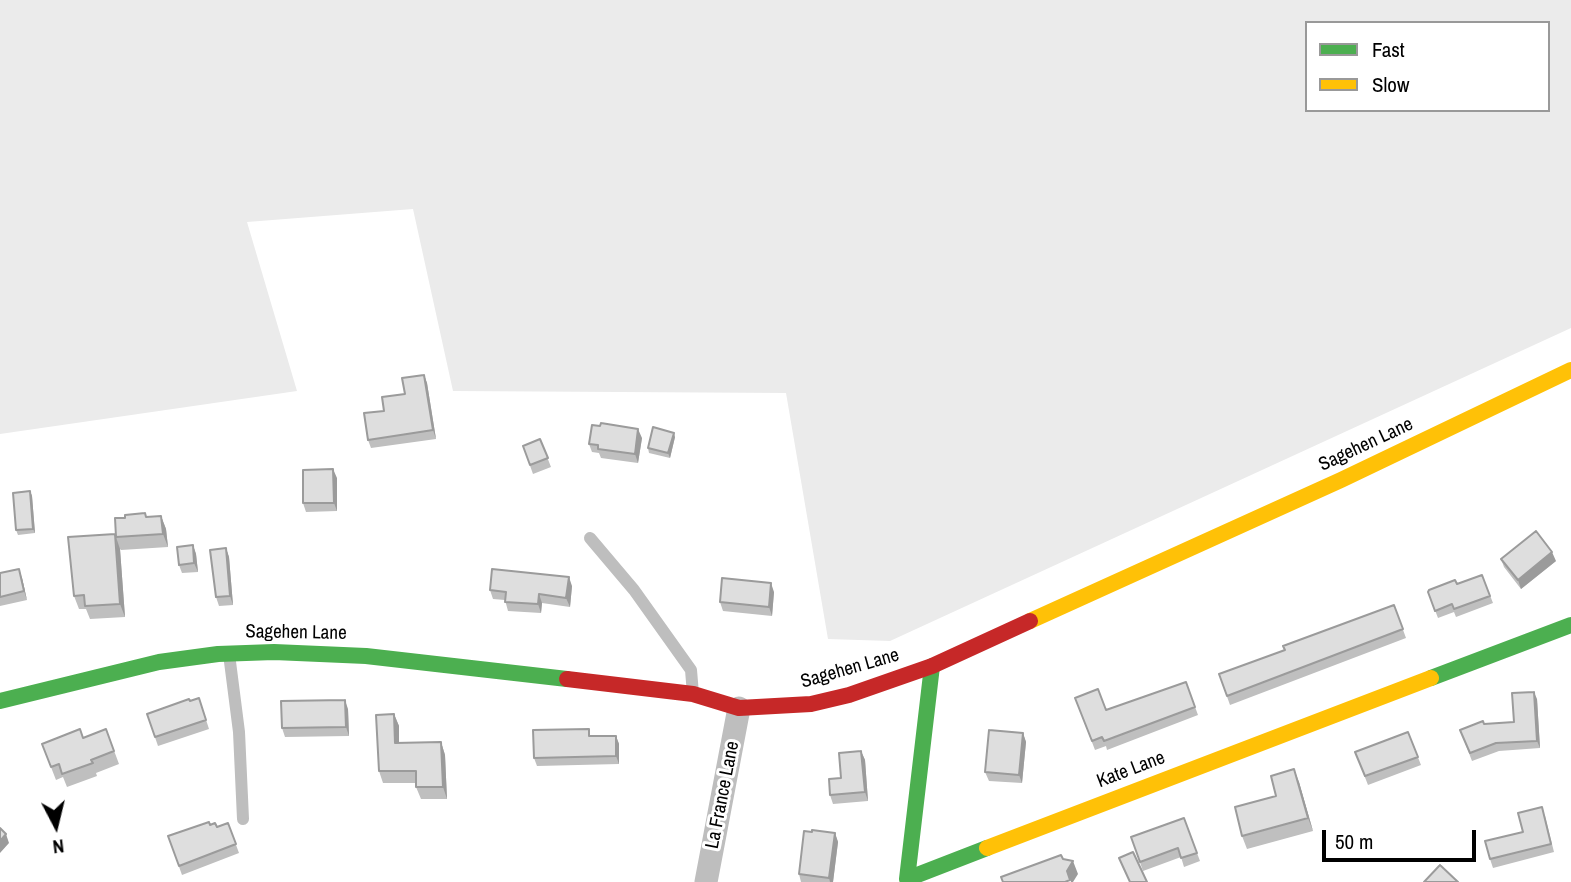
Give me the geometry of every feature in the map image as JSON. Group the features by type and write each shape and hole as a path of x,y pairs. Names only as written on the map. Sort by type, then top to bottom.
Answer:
{"street":[{"name":"Sagehen Lane","path":"0,701 101,674 159,662 229,653 274,652 366,656 694,694 739,708 811,704 849,695 932,666 1341,480 1571,370"},
{"name":"Kate Lane","path":"932,666 907,878 1571,625"},
{"name":"La France Lane","path":"706,882 739,708"}],"lane":[{"path":"590,538 634,590 691,670 694,694"},
{"path":"229,653 239,732 243,819"}],"shaded area":[{"path":"0,0 1571,0 1571,328 890,641 828,639 786,393 453,391 413,209 247,222 297,391 0,434"}],"building":[{"path":"424,375 433,430 368,440 364,413 384,411 382,397 405,394 402,378"},
{"path":"601,423 638,429 635,454 598,449 598,445 589,444 592,425 600,426"},
{"path":"653,427 674,433 668,453 648,448"},
{"path":"540,439 548,458 530,465 523,446"},
{"path":"333,469 334,503 303,503 303,470"},
{"path":"30,491 33,529 16,530 13,493"},
{"path":"145,513 146,517 161,516 163,534 116,537 115,518"},
{"path":"1536,531 1552,552 1518,580 1501,559"},
{"path":"115,534 120,604 85,606 84,595 74,596 68,537"},
{"path":"193,545 194,563 179,565 177,547"},
{"path":"226,548 230,596 216,597 210,550"},
{"path":"19,569 24,591 0,597 0,573"},
{"path":"492,569 569,577 566,598 539,594 538,604 505,602 506,592 490,590"},
{"path":"1482,575 1490,596 1454,609 1452,604 1435,611 1429,590 1455,580 1457,584"},
{"path":"722,578 771,583 769,607 720,602"},
{"path":"1394,605 1403,629 1227,696 1219,674 1285,650 1283,646"},
{"path":"1186,682 1195,707 1104,741 1102,737 1092,741 1075,698 1098,689 1106,710"},
{"path":"1534,692 1537,741 1496,743 1470,753 1460,730 1483,721 1484,724 1514,722 1512,693"},
{"path":"199,698 206,720 155,737 147,714"},
{"path":"345,700 346,727 282,728 281,701"},
{"path":"394,714 395,743 441,742 443,787 416,787 416,771 379,771 376,715"},
{"path":"80,729 83,738 106,729 114,751 91,760 93,763 62,774 59,764 51,767 42,744"},
{"path":"589,729 589,736 616,736 616,756 534,758 533,730"},
{"path":"989,730 1023,733 1019,775 985,772"},
{"path":"1408,732 1418,757 1365,776 1355,752"},
{"path":"861,751 865,792 830,795 829,779 841,778 839,753"},
{"path":"1294,769 1308,818 1242,836 1235,807 1276,796 1271,776"},
{"path":"1542,807 1551,844 1490,859 1485,841 1523,832 1518,813"},
{"path":"1184,818 1197,853 1181,858 1178,848 1140,862 1131,837"},
{"path":"209,822 210,825 215,823 217,827 228,823 236,844 179,866 168,836"},
{"path":"0,828 6,834 0,841"},
{"path":"804,831 835,833 829,878 799,874"},
{"path":"1133,852 1147,882 1130,882 1119,858"},
{"path":"1061,855 1063,859 1073,861 1067,871 1070,880 1003,882 1001,877"},
{"path":"1440,865 1458,882 1424,882"}],"traffic: fast":[{"path":"1431,678 1571,625"},
{"path":"0,701 159,662 218,654 274,652 366,656 567,679"},
{"path":"932,666 907,879 987,848"}],"traffic: slow":[{"path":"1030,621 1341,480 1571,370"},
{"path":"987,848 1431,678"}],"traffic: jam":[{"path":"567,679 693,694 739,708 811,704 849,695 932,666 1030,621"}]}
